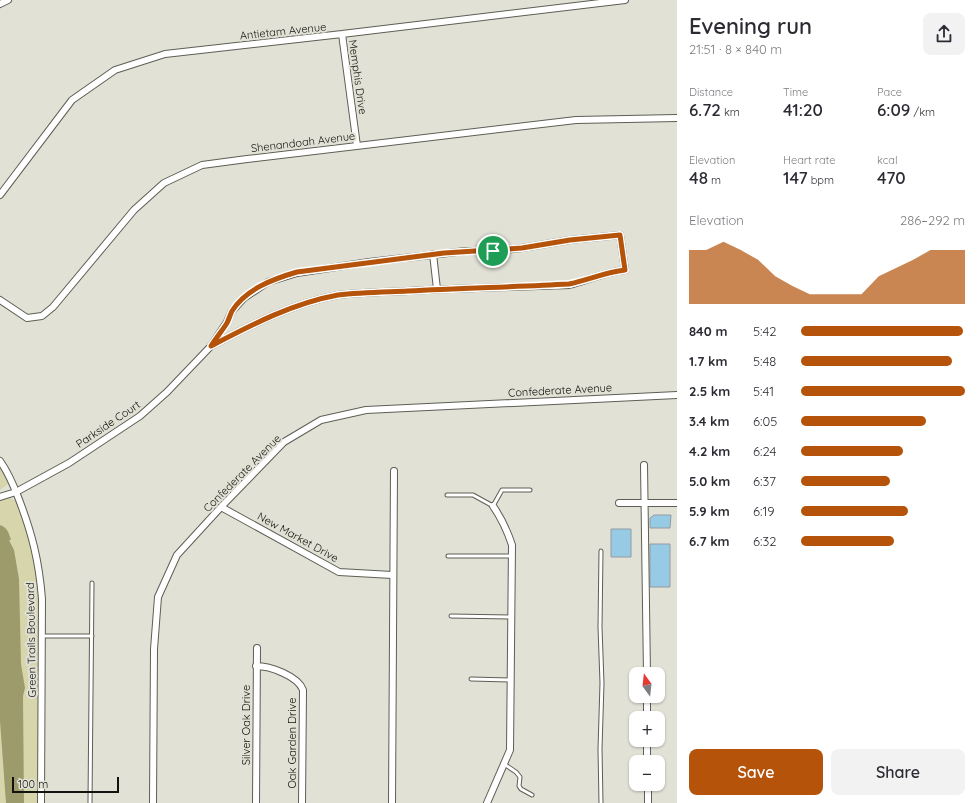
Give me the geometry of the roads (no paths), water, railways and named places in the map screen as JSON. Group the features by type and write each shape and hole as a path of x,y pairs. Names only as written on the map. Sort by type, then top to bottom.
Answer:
{"street":[{"path":"0,4 8,0"},
{"name":"Antietam Avenue","path":"0,195 72,100 115,70 165,54 625,0"},
{"name":"Memphis Drive","path":"342,34 357,146"},
{"name":"Shenandoah Avenue","path":"0,300 27,318 42,316 53,307 134,210 164,183 202,165 576,120 677,118"},
{"name":"Parkside Court","path":"0,497 16,492 69,463 140,416 167,392 211,346 227,322 232,311 244,298 268,282 297,272 433,254 514,249 570,240 620,235 625,270 613,271 569,284 352,294 322,299 303,304 245,328 211,346"},
{"path":"433,254 437,289"},
{"name":"Confederate Avenue","path":"153,803 154,649 158,597 177,555 284,442 321,420 366,410 677,395"},
{"name":"Green Trails Boulevard","path":"0,461 8,473 28,522 36,549 40,573 42,599 41,803"},
{"path":"644,465 646,667"},
{"path":"392,803 392,575 394,471"},
{"path":"619,503 677,503"},
{"path":"487,803 510,750 512,545 501,517 493,506"},
{"name":"New Market Drive","path":"221,507 340,572 392,575"},
{"name":"Silver Oak Drive","path":"256,648 256,803"},
{"name":"Oak Garden Drive","path":"256,666 272,668 298,682 302,690 302,803"},
{"path":"648,791 648,803"}],"lane":[{"path":"447,495 473,495 493,506 502,490 530,490"},
{"path":"601,551 601,803"},
{"path":"448,556 512,556"},
{"path":"90,803 92,582"},
{"path":"451,616 512,617"},
{"path":"42,636 92,636"},
{"path":"471,679 511,680"},
{"path":"504,764 516,772 520,777 519,786 521,789 532,795"}]}
